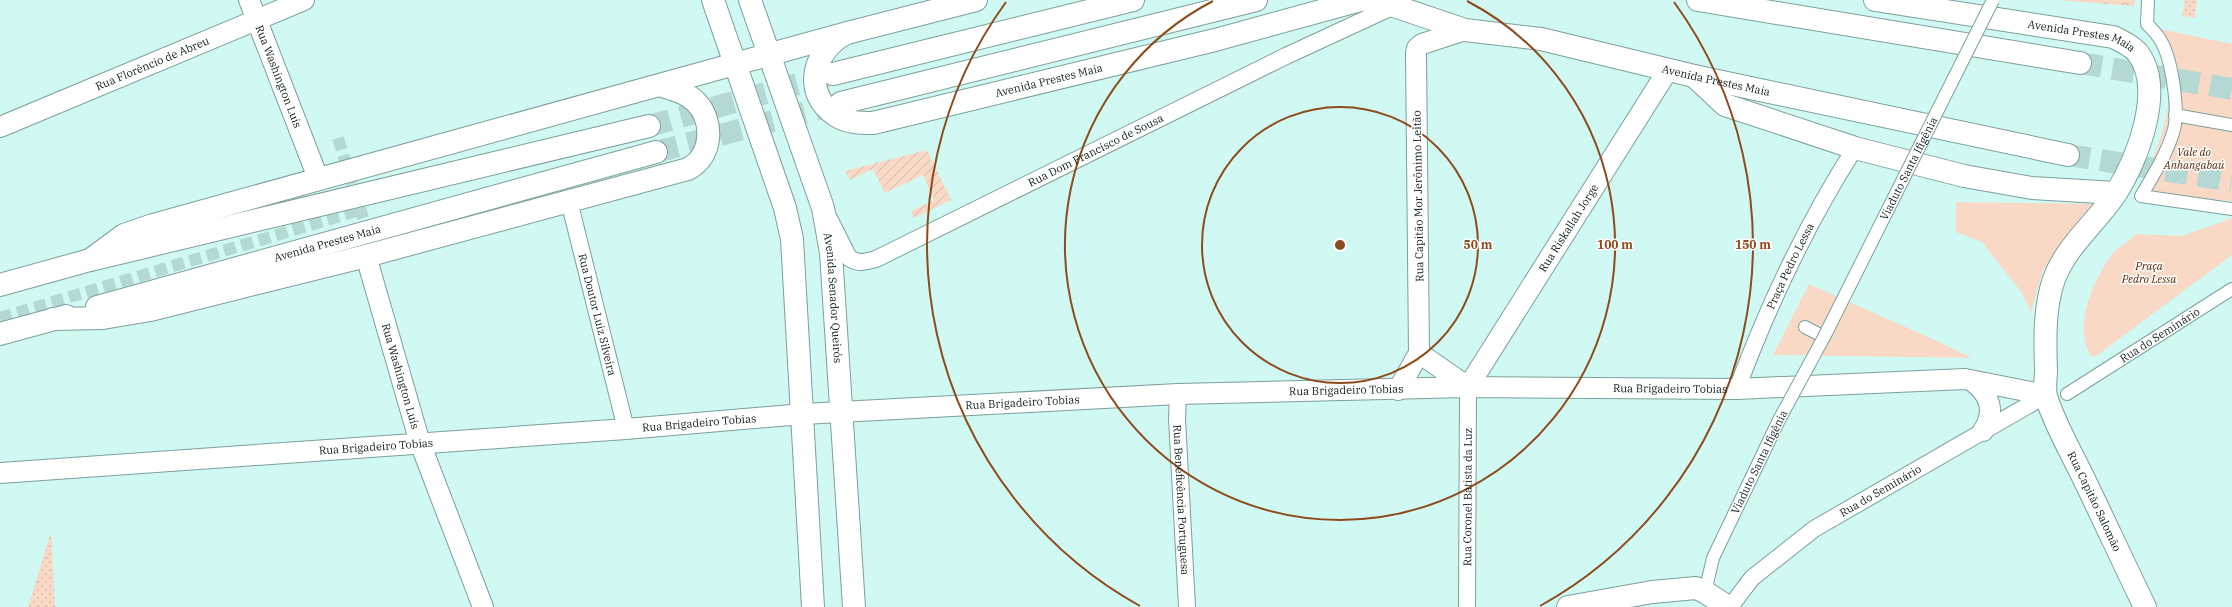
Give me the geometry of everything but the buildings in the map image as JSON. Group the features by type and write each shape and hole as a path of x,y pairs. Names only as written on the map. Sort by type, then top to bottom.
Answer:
{"main road":[{"path":"713,0 785,208 792,238 813,607"},
{"name":"Avenida Senador Queirós","path":"750,0 823,208 831,253 835,295 854,607"},
{"name":"Avenida Prestes Maia","path":"90,260 124,235 318,178 663,86 847,32 976,0"},
{"path":"833,74 1133,0"},
{"path":"841,103 1256,0"},
{"name":"Avenida Prestes Maia","path":"847,32 832,41 821,54 816,71 817,88 824,104 837,116 853,122 873,123 1215,40 1361,0"},
{"name":"Avenida Prestes Maia","path":"1366,0 1394,6 1465,30 1541,39 1694,76 2068,155"},
{"path":"1698,0 2080,63"},
{"name":"Avenida Prestes Maia","path":"1875,0 2113,37 2128,44 2137,53 2145,66 2148,76 2149,97 2140,140 2116,193"},
{"path":"1694,76 1725,105 1855,148 1972,178 2032,188 2116,193"},
{"path":"53,319 103,318 150,310 366,256 688,169 699,162 708,142 708,128 704,114 696,102 684,93 663,86"},
{"path":"0,285 90,260 649,126"},
{"name":"Avenida Prestes Maia","path":"0,334 266,258 656,152"},
{"path":"2056,394 2047,313 2054,278 2070,250 2116,193"},
{"name":"Rua Capitão Salomão","path":"2056,394 2068,445 2145,607"},
{"path":"1568,607 1652,592 1696,588 1729,607"}],"street":[{"name":"Rua Washington Luís","path":"248,0 318,178"},
{"name":"Rua Florêncio de Abreu","path":"0,127 304,0"},
{"name":"Viaduto Santa Ifigênia","path":"1705,592 1713,558 1779,420 1824,336 1993,0"},
{"path":"2148,0 2147,24 2160,38 2171,70 2175,90 2175,115 2174,132 2151,180 2141,196 2232,209"},
{"name":"Rua Dom Francisco de Sousa","path":"823,208 838,233 849,258 855,262 876,259 1286,56 1394,6"},
{"name":"Rua Capitão Mor Jerônimo Leitão","path":"1419,353 1416,53 1417,48 1422,44 1465,30"},
{"name":"Rua Riskallah Jorge","path":"1468,387 1668,70"},
{"path":"2175,115 2232,125"},
{"name":"Praça Pedro Lessa","path":"1737,389 1763,325 1810,225 1855,148"},
{"name":"Rua Doutor Luiz Silveira","path":"569,201 626,429"},
{"name":"Rua Washington Luís","path":"366,256 420,444 483,607"},
{"name":"Rua do Seminário","path":"1729,607 1752,578 1814,529 1983,431 2056,394 2232,289"},
{"path":"1805,327 1824,336"},
{"path":"1398,390 1419,353 1468,387"},
{"name":"Rua Brigadeiro Tobias","path":"0,473 626,429 842,411 1178,394 1398,390 1468,387 1737,389 1965,379 2056,394"},
{"path":"1972,381 1985,392 1990,410 1991,416 1983,431"},
{"name":"Rua Coronel Batista da Luz","path":"1467,607 1468,387"},
{"name":"Rua Beneficência Portuguesa","path":"1178,394 1177,419 1187,607"}],"green space":[{"path":"2058,0 2135,0 2134,6"},
{"path":"2185,0 2197,0 2195,18 2182,16"},
{"name":"Vale do Anhangabaú","path":"2145,26 2232,44 2232,201 2137,193 2159,143 2168,105 2170,86 2168,69 2162,52"},
{"path":"927,150 951,200 914,218 911,211 934,200 923,175 885,193 873,169 850,180 845,171"},
{"path":"1956,202 2094,204 2043,270 2031,312 2022,293 1982,242 1956,232"},
{"name":"Praça Pedro Lessa","path":"2232,218 2232,255 2096,356 2091,356 2086,344 2084,331 2088,302 2099,275 2106,262 2114,252 2136,234 2182,236"},
{"path":"1809,284 1937,341 1972,358 1773,355"},
{"path":"51,532 55,607 28,607"}],"tunnel":[{"path":"2080,63 2232,89"},
{"path":"649,126 833,74"},
{"path":"656,152 841,103"},
{"path":"338,138 369,237"},
{"path":"2068,155 2232,181"},
{"path":"0,318 360,210"}]}
